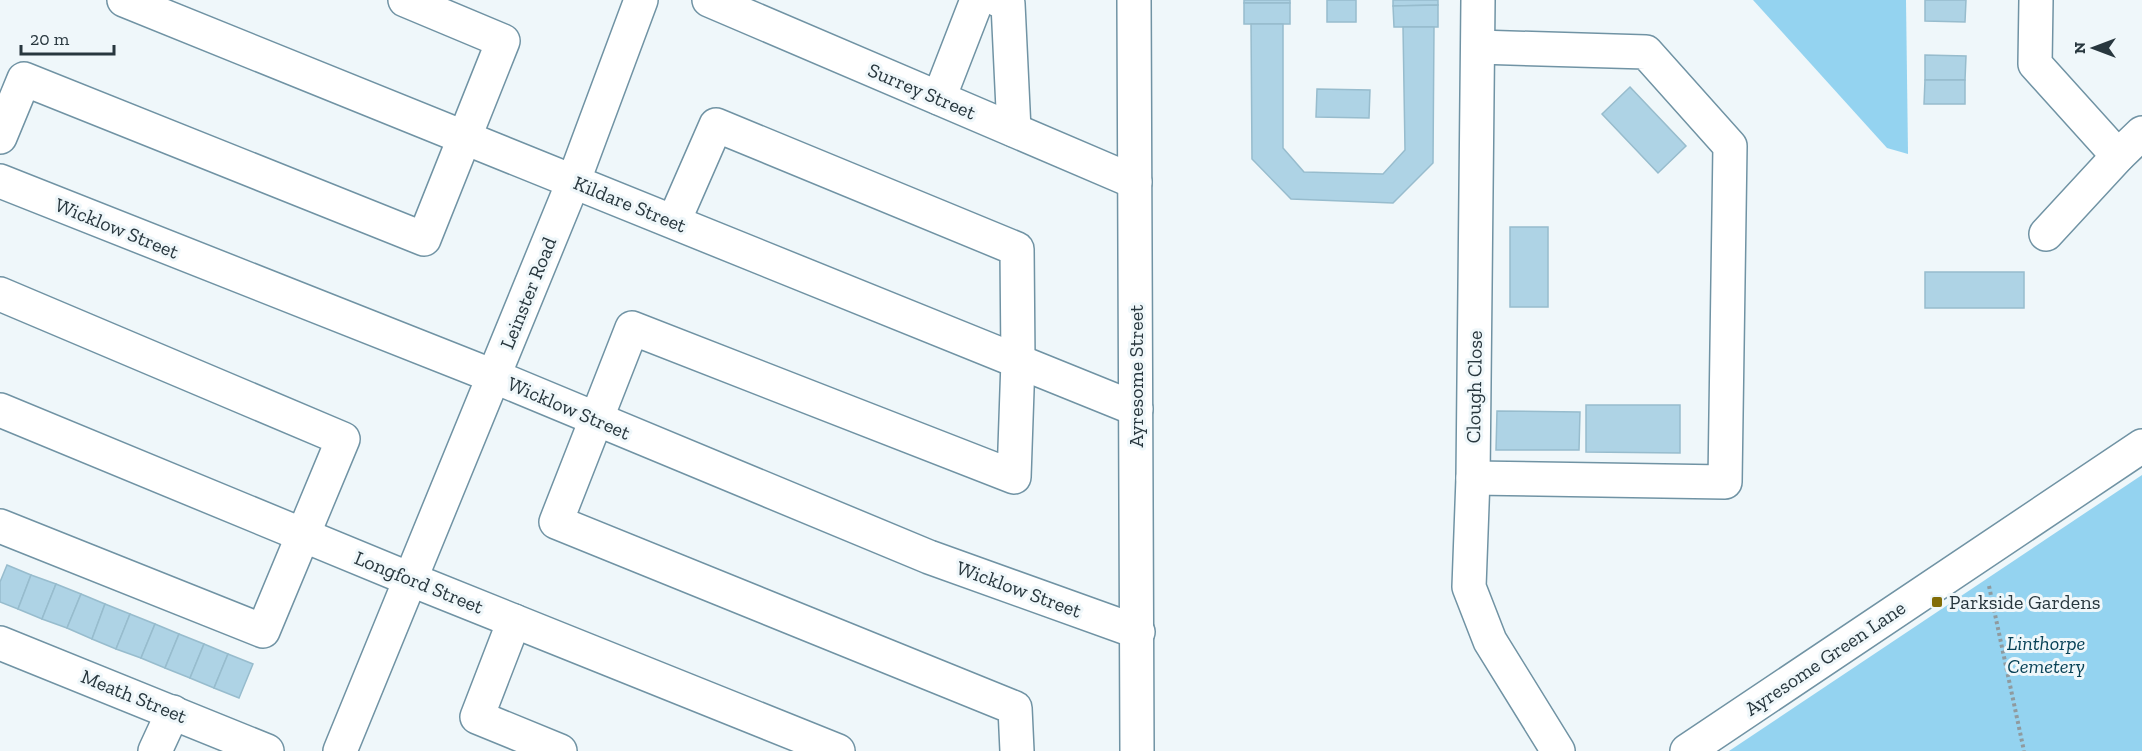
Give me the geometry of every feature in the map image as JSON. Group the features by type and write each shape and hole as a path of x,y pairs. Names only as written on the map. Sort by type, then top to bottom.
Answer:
{"street":[{"name":"Kildare Street","path":"124,0 1136,409"},
{"path":"0,137 24,78 424,239 503,41 405,0"},
{"name":"Leinster Road","path":"340,751 574,180 641,0"},
{"name":"Surrey Street","path":"709,0 1135,182"},
{"path":"939,98 977,0"},
{"path":"998,0 1008,4 1014,130"},
{"name":"Ayresome Street","path":"1134,0 1137,751"},
{"name":"Clough Close","path":"1478,0 1473,478 1469,587 1490,641 1558,751"},
{"path":"2036,0 2035,63 2118,156"},
{"path":"1473,478 1725,482 1730,146 1646,52 1478,47"},
{"path":"674,221 716,125 1017,249 1018,361 1014,477 632,328 556,522 1015,708 1017,751"},
{"path":"2046,234 2142,133"},
{"name":"Wicklow Street","path":"0,181 493,376 929,557 1138,632"},
{"path":"0,294 343,439 263,631 0,526"},
{"name":"Longford Street","path":"0,410 412,580 838,751"},
{"name":"Ayresome Green Lane","path":"1687,751 2142,446"},
{"path":"513,621 477,717 560,751"},
{"name":"Meath Street","path":"0,643 267,751"},
{"path":"155,751 173,712"}],"path":[{"path":"1983,553 2024,751"}],"green space":[{"path":"1753,0 1906,0 1908,154 1887,148"},
{"name":"Linthorpe Cemetery","path":"2142,475 2142,751 1729,751"}],"building":[{"path":"1244,0 1290,0 1290,3 1244,3"},
{"path":"1327,0 1356,0 1356,22 1327,22"},
{"path":"1393,0 1438,0 1438,5 1393,6"},
{"path":"1925,0 1966,0 1965,22 1925,21"},
{"path":"1244,3 1290,3 1290,24 1244,24"},
{"path":"1438,5 1438,27 1394,27 1393,6"},
{"path":"1251,24 1283,24 1283,148 1304,172 1383,174 1405,150 1403,27 1434,27 1433,163 1393,203 1291,199 1252,159"},
{"path":"1925,55 1966,56 1965,80 1925,80"},
{"path":"1925,80 1965,80 1965,104 1924,104"},
{"path":"1630,87 1686,146 1658,173 1602,114"},
{"path":"1317,89 1370,90 1369,118 1316,117"},
{"path":"1510,227 1548,227 1548,307 1510,307"},
{"path":"1925,272 2024,272 2024,308 1925,308"},
{"path":"1586,405 1680,405 1680,453 1586,452"},
{"path":"1497,411 1580,412 1579,450 1496,450"},
{"path":"7,565 31,575 18,609 0,602 0,582"},
{"path":"31,575 56,584 42,619 18,609"},
{"path":"56,584 81,594 67,628 42,619"},
{"path":"81,594 105,604 92,639 67,628"},
{"path":"105,604 130,614 116,649 92,639"},
{"path":"130,614 155,624 141,658 116,649"},
{"path":"155,624 179,634 165,668 141,658"},
{"path":"179,634 204,644 190,678 165,668"},
{"path":"204,644 228,654 214,688 190,678"},
{"path":"228,654 253,664 239,698 214,688"}],"place":[{"name":"Parkside Gardens","path":"1937,602"}]}
